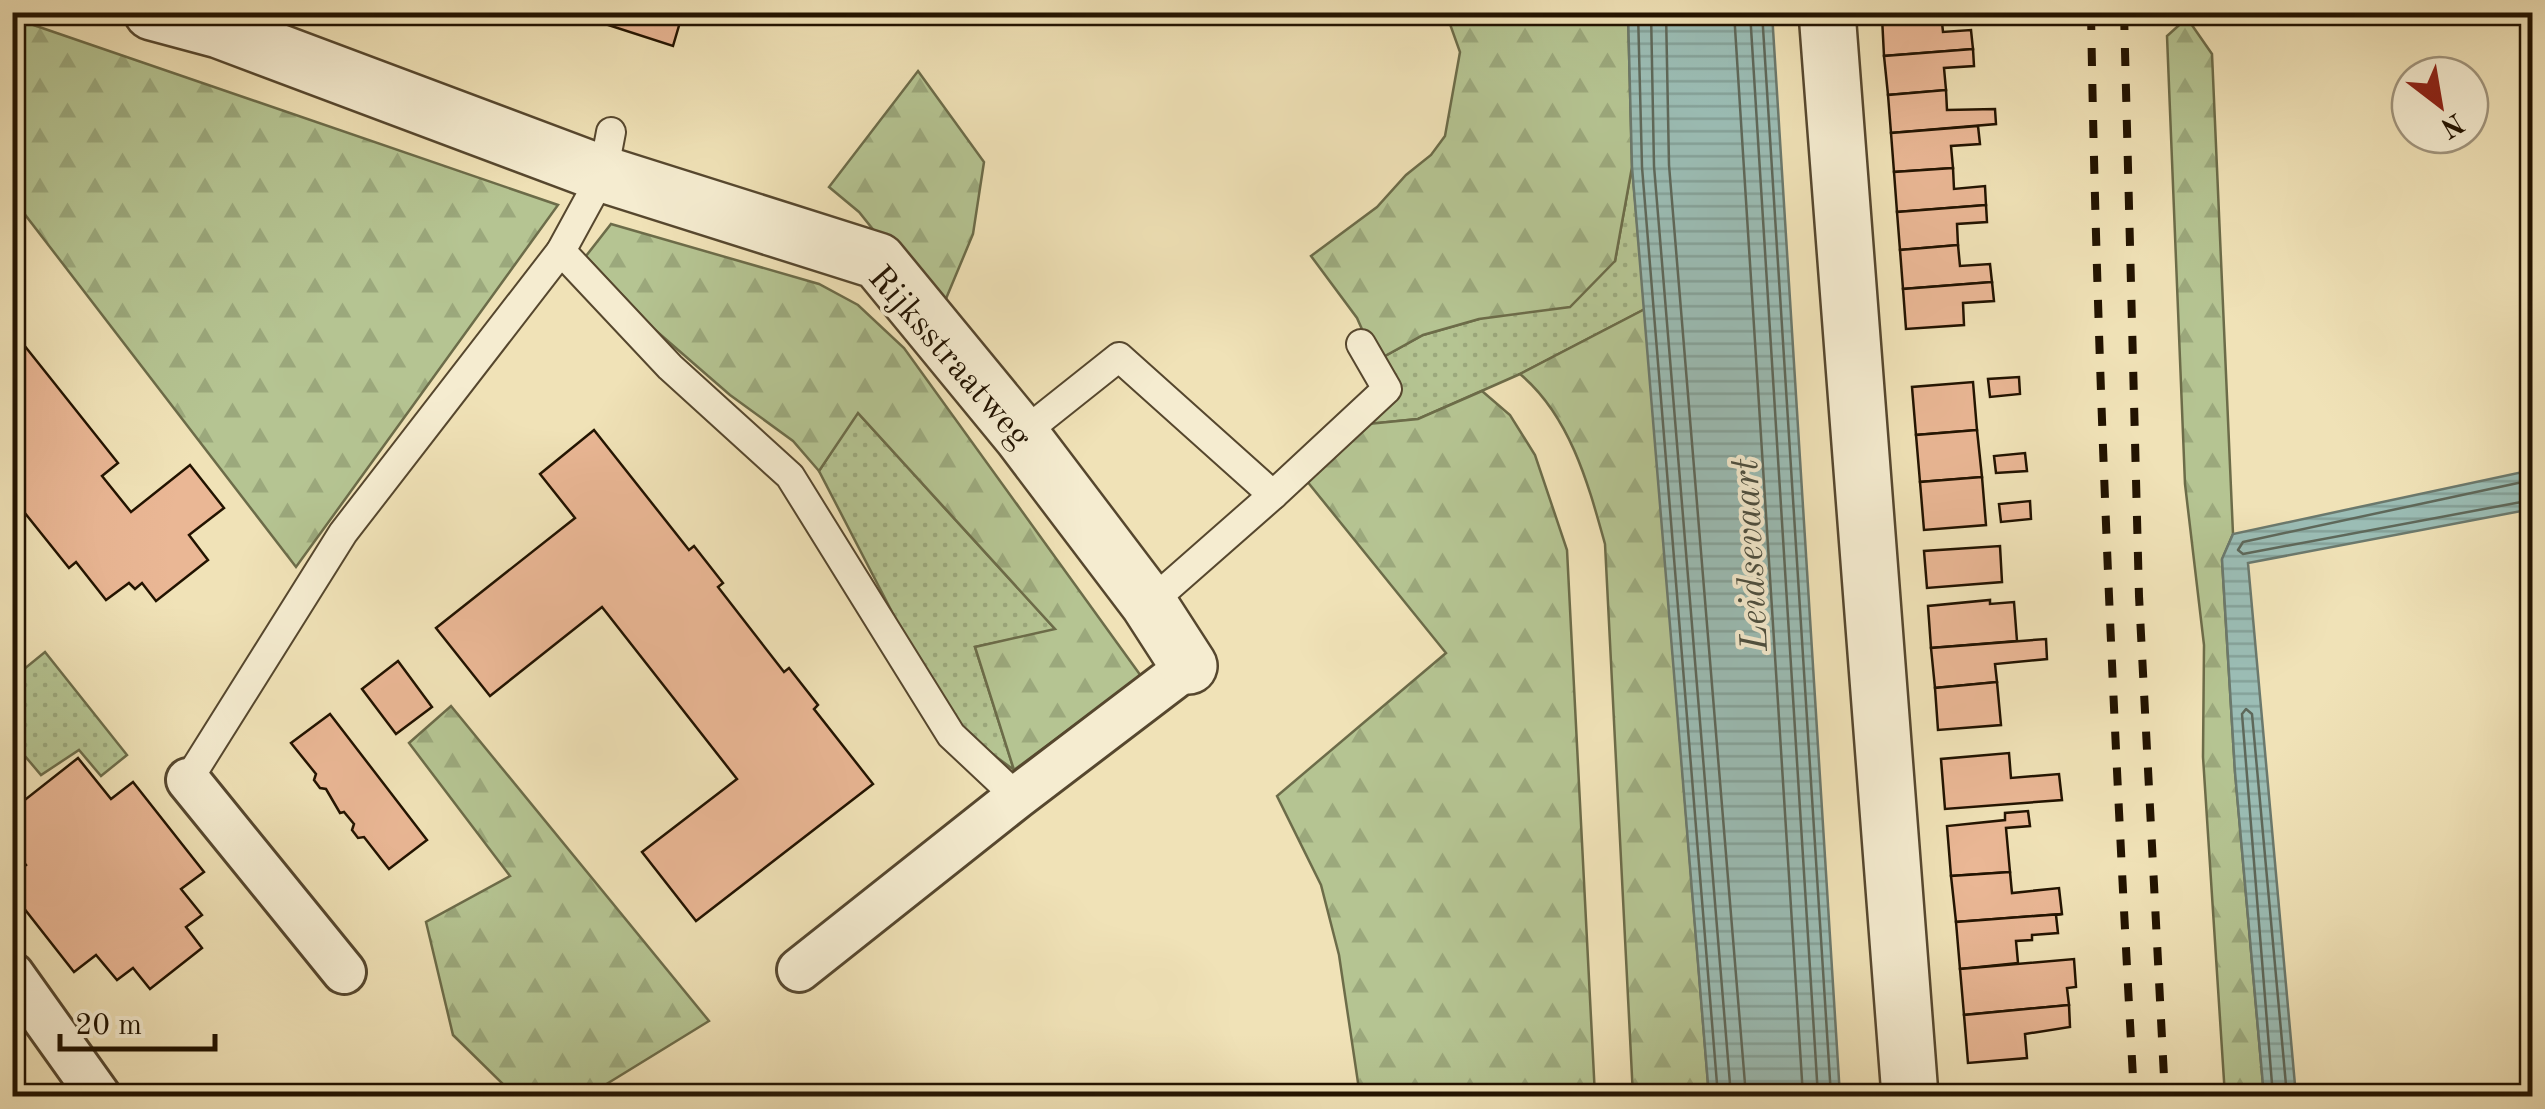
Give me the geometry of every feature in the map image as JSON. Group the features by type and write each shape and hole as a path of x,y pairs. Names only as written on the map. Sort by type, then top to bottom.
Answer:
{"street":[{"name":"Rijksstraatweg","path":"152,12 221,21 607,153 878,261 1021,435 1148,604 1189,666 799,970"},
{"path":"1827,12 1910,1096"},
{"path":"188,780 344,972"},
{"path":"12,974 98,1096"}],"lane":[{"path":"188,780 343,532 561,251 607,153"},
{"path":"561,251 670,367 790,476 951,735 1017,797"},
{"path":"1148,604 1387,388 1361,344"},
{"path":"1021,435 1118,357 1272,495"}],"green space":[{"path":"1446,13 1628,13 1632,167 1615,261 1570,307 1479,319 1423,335 1376,361 1357,318 1311,256 1377,207 1431,155 1445,136 1460,52"},
{"path":"13,18 558,205 296,567 13,199"},
{"path":"2187,18 2212,54 2233,534 2222,560 2235,772 2264,1096 2225,1096 2203,757 2204,645 2185,484 2167,36"},
{"path":"918,71 984,162 973,234 940,313 859,212 829,187"},
{"path":"1632,167 1645,309 1520,374 1418,419 1368,424 1376,361 1423,335 1479,319 1615,261"},
{"path":"611,224 819,284 858,305 904,348 1141,676 1014,770 975,647 1055,629 858,413 819,471 793,441 730,395 654,329 586,256"},
{"path":"1645,309 1709,1096 1633,1096 1605,544 1584,474 1564,430 1520,374"},
{"path":"1482,391 1510,415 1535,455 1567,550 1595,1096 1360,1096 1339,955 1321,885 1277,796 1446,653 1302,475 1368,424 1418,419"},
{"path":"857,412 1056,630 975,647 1014,770 949,722 819,471"},
{"path":"45,652 127,755 101,776 79,750 41,775 13,742 13,678"},
{"path":"451,706 709,1021 587,1096 515,1096 453,1035 426,922 510,876 409,743"}],"water":[{"name":"Leidsevaart","path":"1628,13 1772,13 1840,1096 1709,1096 1632,167"},
{"path":"2532,470 2532,509 2248,563 2296,1096 2264,1096 2235,772 2222,559 2233,534"}],"building":[{"path":"568,12 683,12 673,46"},
{"path":"1941,13 1943,32 1971,30 1973,49 1884,56 1882,17"},
{"path":"1973,49 1974,66 1944,68 1946,90 1888,95 1884,56"},
{"path":"1946,90 1947,110 1995,109 1996,124 1891,133 1888,95"},
{"path":"1978,126 1980,144 1951,146 1953,168 1894,172 1891,133"},
{"path":"1953,168 1954,189 1985,186 1986,205 1897,212 1894,172"},
{"path":"1986,205 1987,222 1957,224 1958,245 1900,250 1897,212"},
{"path":"1958,245 1960,266 1990,264 1992,282 1903,289 1900,250"},
{"path":"1992,282 1994,301 1963,303 1964,325 1906,329 1903,289"},
{"path":"12,330 118,463 102,476 131,512 190,465 224,508 189,535 208,560 156,601 142,583 135,589 129,583 106,600 76,562 69,568 12,497"},
{"path":"2019,377 2020,394 1990,397 1988,379"},
{"path":"1973,382 1977,430 1916,435 1912,387"},
{"path":"594,430 689,550 694,546 723,583 718,587 784,672 789,668 818,705 814,709 873,784 696,921 642,852 737,779 602,607 490,696 436,628 575,518 540,474"},
{"path":"1977,430 1982,477 1920,482 1916,435"},
{"path":"2025,453 2027,471 1996,473 1994,456"},
{"path":"1982,477 1986,525 1924,530 1920,482"},
{"path":"2030,501 2031,519 2001,522 1999,504"},
{"path":"2000,546 2002,582 1927,588 1924,551"},
{"path":"1990,600 1990,604 2014,602 2017,641 1931,648 1928,606"},
{"path":"2046,639 2047,659 1995,664 1997,682 1935,688 1931,648"},
{"path":"398,661 432,707 396,734 362,689"},
{"path":"1997,682 2001,725 1938,730 1935,688"},
{"path":"330,714 427,840 389,869 364,837 358,838 352,830 354,824 344,812 340,813 326,789 320,788 314,780 316,774 291,743"},
{"path":"2009,753 2011,778 2059,774 2062,800 1945,809 1941,759"},
{"path":"78,758 111,799 133,782 204,872 181,889 202,915 186,927 202,948 150,989 133,968 117,980 96,955 74,972 12,893 12,876 26,865 12,847 12,810"},
{"path":"2028,811 2030,826 2006,828 2010,872 1951,876 1947,826 2005,820 2005,813"},
{"path":"2010,872 2012,893 2059,888 2062,914 1956,922 1951,876"},
{"path":"2062,914 2056,915 2058,933 2016,941 2018,963 1960,969 1956,922"},
{"path":"2074,959 2076,987 2067,988 2069,1005 1964,1015 1960,969"},
{"path":"2069,1005 2070,1027 2025,1034 2027,1058 1968,1063 1964,1015"},
{"path":"2032,1085 2034,1096 1971,1096 1970,1091"}],"railway":[{"path":"2091,12 2107,554 2134,1096"},
{"path":"2124,12 2139,596 2165,1096"}]}
